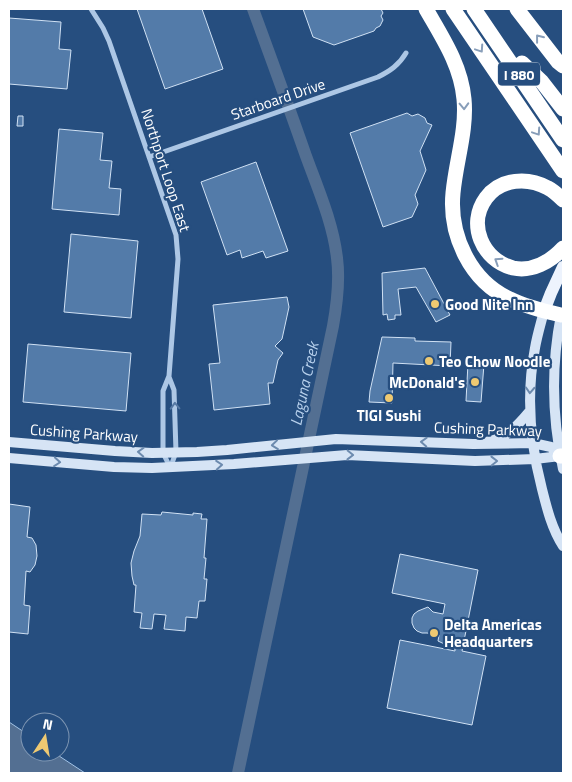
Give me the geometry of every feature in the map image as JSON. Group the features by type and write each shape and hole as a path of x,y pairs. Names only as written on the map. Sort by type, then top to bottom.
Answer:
{"highway":[{"path":"426,9 453,59 461,80 464,99 464,123 452,209 454,226 465,256 477,274 493,289 508,299 544,311 562,311"},
{"name":"I 880","path":"453,9 563,171"},
{"name":"I 880","path":"474,9 563,140"},
{"name":"I 880","path":"485,9 563,125"},
{"path":"517,9 563,66"},
{"path":"522,63 542,82 563,109"},
{"path":"562,249 552,259 539,266 527,269 504,266 486,252 481,242 478,220 480,209 486,198 494,190 511,182 535,182 550,189 563,200"}],"main road":[{"path":"563,266 544,311 536,341 529,412 538,473 552,526 563,546"},
{"path":"562,311 555,349 554,405 562,460"},
{"path":"473,444 502,437 516,427 529,412"},
{"name":"Cushing Parkway","path":"9,442 164,453 227,450 350,439 473,444 533,443 551,447 562,460"},
{"name":"Cushing Parkway","path":"9,458 125,467 170,468 355,455 452,461 562,460"}],"street":[{"name":"Northport Loop East","path":"91,9 109,40 172,222 178,247 168,376 163,391 164,453 170,468"},
{"name":"Starboard Drive","path":"150,157 378,77 395,67 402,60 406,52"},
{"name":"Northport Loop East","path":"168,376 174,390 176,452 170,468"}],"water":[{"path":"9,722 20,729 20,762 68,762 85,773 9,773"}],"building":[{"path":"137,9 202,9 223,69 165,89"},
{"path":"303,9 381,9 383,20 374,31 334,45 313,37"},
{"path":"9,18 61,22 59,49 71,50 67,89 9,84"},
{"path":"407,113 412,116 418,114 425,118 427,123 432,125 420,151 426,170 415,195 418,204 412,217 383,227 350,133"},
{"path":"18,116 23,116 23,126 17,126"},
{"path":"59,129 103,133 100,160 112,161 109,188 121,189 119,215 52,209"},
{"path":"256,162 288,251 266,258 263,251 242,258 240,250 227,255 201,182"},
{"path":"71,234 138,241 131,318 64,312"},
{"name":"Good Nite Inn","path":"425,268 450,315 436,322 416,287 398,289 401,315 395,315 395,319 388,320 387,314 383,315 382,273"},
{"path":"287,297 289,307 282,339 275,346 283,353 278,360 273,383 268,383 270,404 214,410 209,364 220,363 213,305"},
{"path":"382,337 415,338 415,341 451,342 450,366 393,363 392,403 369,402"},
{"path":"28,344 131,353 126,411 23,402"},
{"name":"McDonald's","path":"468,363 484,364 481,402 466,401"},
{"path":"9,504 30,507 27,537 32,538 36,545 37,556 35,565 30,572 26,571 24,605 30,606 28,634 9,632"},
{"path":"162,512 202,514 201,519 207,519 204,558 206,558 204,579 207,579 205,601 199,601 197,618 186,617 185,631 164,629 166,615 154,614 152,629 140,628 142,613 134,612 136,585 134,585 131,563 140,536 142,514 161,515"},
{"path":"400,554 478,570 462,651 486,656 472,725 387,708 400,640 455,651 455,649 438,641 439,635 417,631 412,623 414,614 428,607 433,612 443,614 445,604 392,593"}],"waterway":[{"name":"Laguna Creek","path":"238,773 333,326 338,284 337,258 329,219 253,9"}],"place":[{"name":"Good Nite Inn","path":"435,304"},
{"name":"Teo Chow Noodle","path":"429,361"},
{"name":"McDonald's","path":"475,382"},
{"name":"TIGI Sushi","path":"389,398"},
{"name":"Delta Americas Headquarters","path":"434,633"}]}
